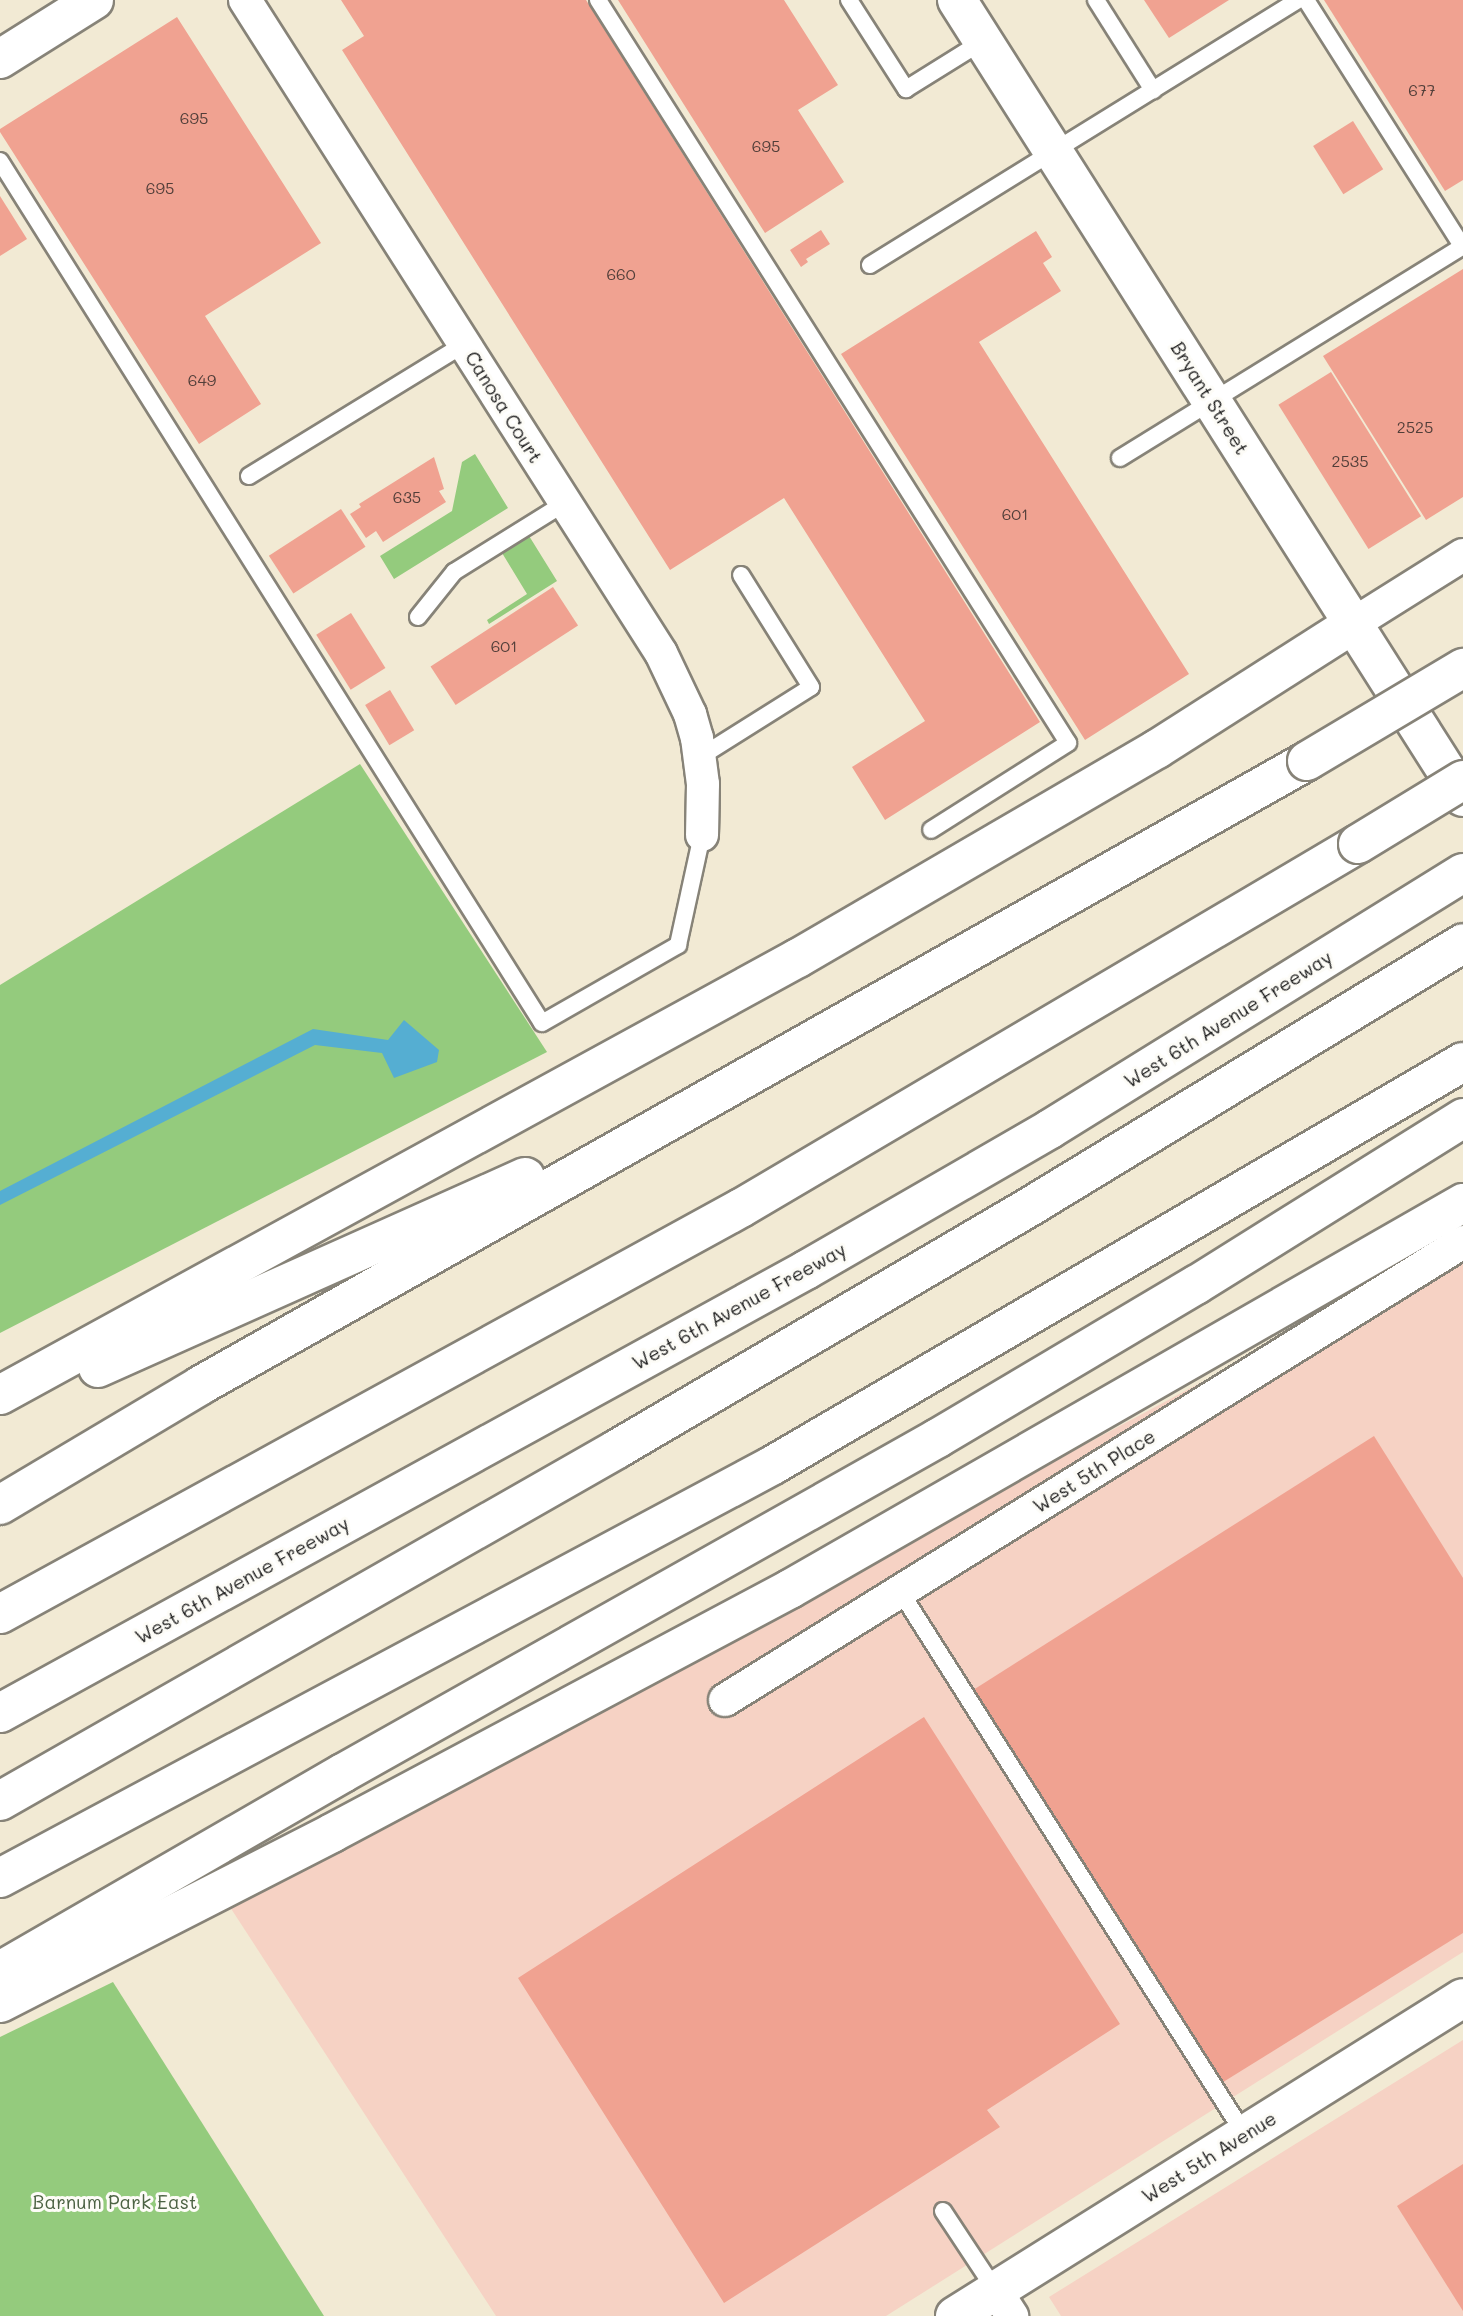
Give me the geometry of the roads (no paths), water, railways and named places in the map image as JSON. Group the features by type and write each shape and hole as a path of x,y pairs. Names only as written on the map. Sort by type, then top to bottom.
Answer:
{"main road":[{"path":"0,59 94,0"},
{"name":"Bryant Street","path":"957,0 1463,797"},
{"path":"0,1395 798,958 1157,749 1353,624"},
{"path":"0,1505 201,1385 1307,761 1463,668"},
{"path":"0,1614 741,1208 1463,780"},
{"name":"West 6th Avenue Freeway","path":"0,1713 806,1270 1050,1129 1463,873"},
{"path":"0,1801 617,1450 1036,1203 1448,954"},
{"path":"0,1878 773,1465 1463,1062"},
{"path":"0,1411 744,1079"},
{"path":"0,1972 343,1773 938,1438 1196,1285 1463,1118"},
{"path":"0,2003 332,1833 790,1588 1463,1203"},
{"name":"West 5th Avenue","path":"955,2316 1004,2304 1245,2135 1463,1998"}],"street":[{"name":"Canosa Court","path":"245,0 670,671 690,714 699,757 702,835"},
{"path":"1353,624 1463,555"},
{"name":"West 5th Place","path":"725,1700 1463,1242"}],"lane":[{"path":"598,0 1068,743 931,830"},
{"path":"849,0 906,89 983,41"},
{"path":"1096,0 1153,90"},
{"path":"870,265 1298,0"},
{"path":"1120,458 1463,246 1307,0"},
{"path":"0,161 542,1023 678,945 702,835"},
{"path":"249,477 464,344"},
{"path":"418,617 454,572 565,503"},
{"path":"699,757 811,687 741,575"},
{"path":"900,1591 1245,2135"},
{"path":"943,2211 1004,2304"}],"water":[{"path":"404,1020 439,1050 437,1062 394,1078 382,1053 315,1045 0,1205 0,1191 313,1029 388,1040"}],"park label":[{"name":"Barnum Park East","path":"115,2202"}]}
